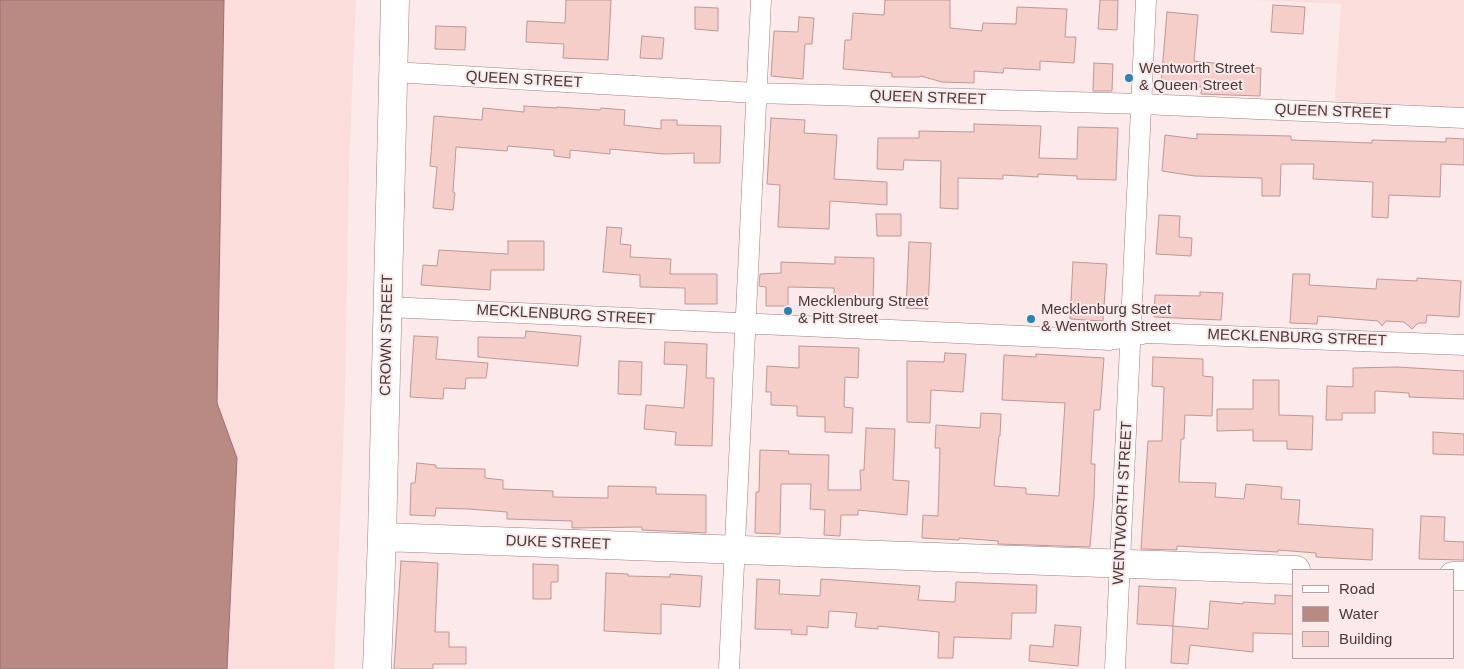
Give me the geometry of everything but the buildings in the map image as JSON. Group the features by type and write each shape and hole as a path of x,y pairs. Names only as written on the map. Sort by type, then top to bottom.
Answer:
{"street":[{"name":"CROWN STREET","path":"377,669 395,0"},
{"path":"729,669 761,0"},
{"name":"WENTWORTH STREET","path":"1115,669 1146,0"},
{"name":"QUEEN STREET","path":"393,72 756,93 1142,104 1464,118"},
{"name":"MECKLENBURG STREET","path":"388,307 1110,340 1148,333 1464,345"},
{"name":"DUKE STREET","path":"382,537 1292,570"}],"shaded area":[{"path":"224,0 356,0 349,164 345,396 334,669 227,669 237,458 217,404"},
{"path":"1253,0 1464,0 1464,118 1334,112 1341,4"}],"water":[{"path":"0,0 224,0 217,403 237,458 227,669 0,669"}],"place":[{"name":"Wentworth Street & Queen Street","path":"1129,78"},
{"name":"Mecklenburg Street & Pitt Street","path":"788,311"},
{"name":"Mecklenburg Street & Wentworth Street","path":"1031,319"}]}
